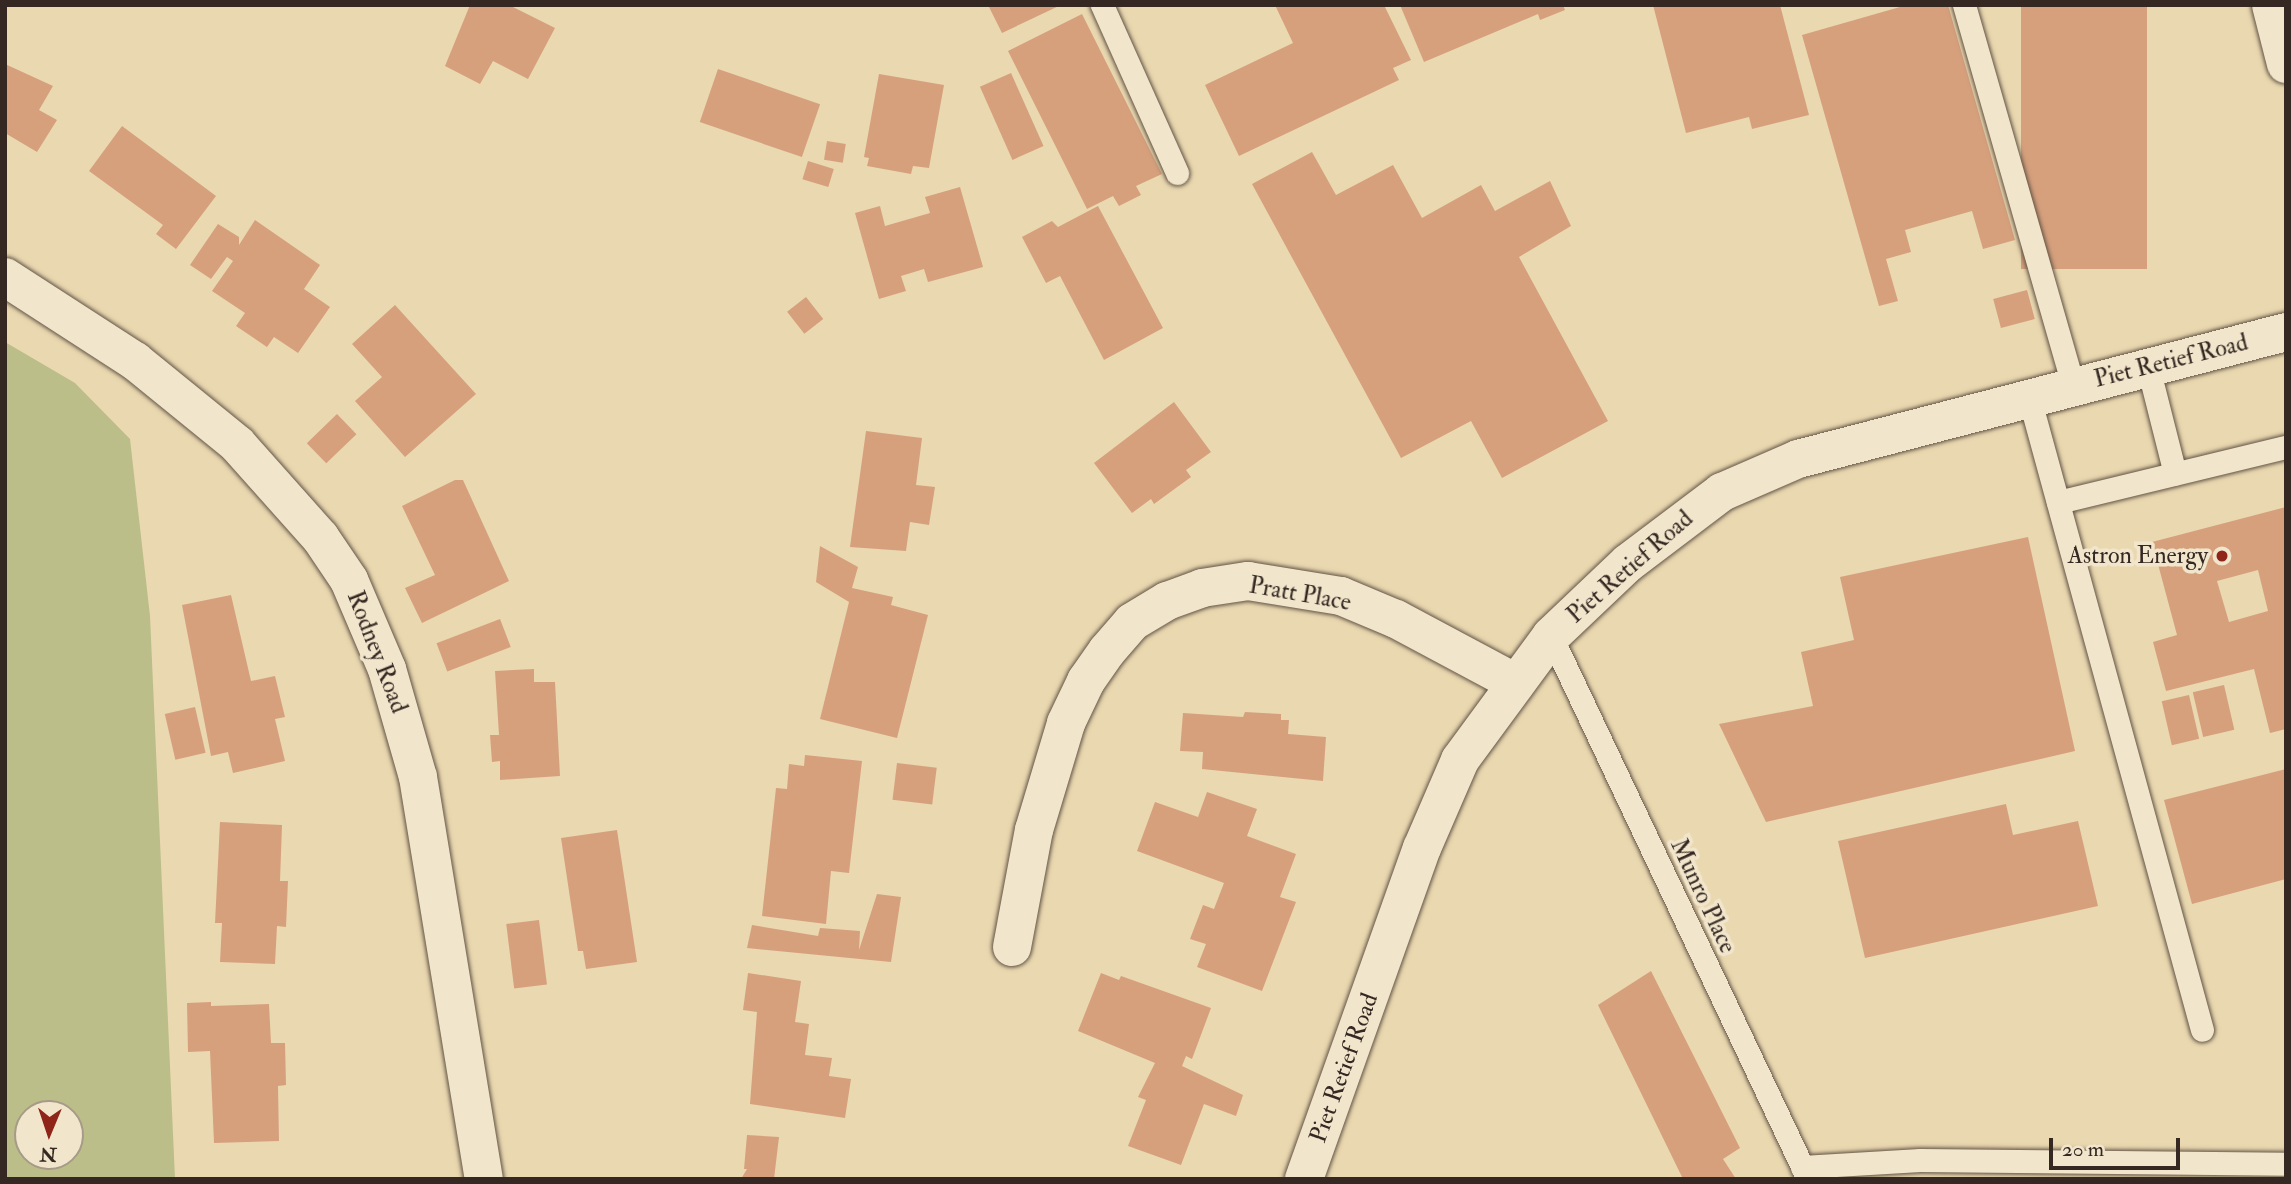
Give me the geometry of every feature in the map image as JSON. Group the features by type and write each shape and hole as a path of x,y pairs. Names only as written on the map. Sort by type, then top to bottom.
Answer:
{"street":[{"path":"2271,5 2286,64"},
{"name":"Rodney Road","path":"5,277 135,361 237,444 320,537 349,580 387,668 418,777 484,1179"},
{"name":"Piet Retief Road","path":"1304,1179 1439,804 1460,760 1552,636 1628,563 1684,517 1759,473 1842,445 2286,332"},
{"name":"Pratt Place","path":"1012,947 1015,912 1037,819 1066,723 1086,681 1132,622 1167,601 1202,588 1248,581 1341,596 1396,620 1516,682"}],"lane":[{"path":"1102,5 1177,173"},
{"path":"1964,5 2073,386"},
{"path":"2148,367 2175,474"},
{"path":"2029,397 2202,1030"},
{"path":"2058,502 2286,447"},
{"name":"Munro Place","path":"1552,636 1805,1173"},
{"path":"1805,1173 1920,1160 2286,1164"}],"green space":[{"path":"5,342 75,383 130,439 150,616 175,1179 5,1179"}],"building":[{"path":"470,5 509,5 555,28 528,79 493,61 480,84 445,66"},
{"path":"988,5 1061,5 1002,33"},
{"path":"1275,5 1384,5 1411,60 1393,68 1399,80 1239,156 1205,85 1293,43"},
{"path":"1400,5 1563,5 1565,10 1540,20 1538,14 1424,62"},
{"path":"1653,5 1780,5 1809,115 1752,129 1749,117 1686,133"},
{"path":"1907,5 1948,5 2015,240 1983,249 1972,211 1905,230 1911,252 1886,259 1898,301 1879,306 1802,35"},
{"path":"2021,5 2147,5 2147,269 2021,269"},
{"path":"1082,14 1162,174 1136,186 1141,195 1119,206 1113,196 1087,209 1008,51"},
{"path":"5,64 53,86 39,110 57,120 37,152 5,133"},
{"path":"718,69 820,104 802,157 700,122"},
{"path":"1011,73 1044,146 1012,160 980,87"},
{"path":"879,74 944,85 929,168 913,166 911,174 867,166 869,158 864,157"},
{"path":"122,126 216,196 176,249 156,234 163,225 89,171"},
{"path":"827,141 846,144 843,163 824,160"},
{"path":"1312,152 1336,195 1393,165 1422,218 1481,185 1495,211 1550,181 1571,226 1519,257 1608,421 1502,478 1471,421 1401,458 1252,184"},
{"path":"808,161 834,169 828,187 802,179"},
{"path":"960,187 983,267 928,282 924,269 901,276 906,291 879,299 855,213 880,206 885,226 930,213 925,197"},
{"path":"1098,206 1163,328 1104,360 1060,276 1046,283 1022,237 1052,221 1058,227"},
{"path":"255,220 320,265 304,289 330,307 298,353 274,337 267,347 236,326 245,313 212,291 233,261 227,257 211,279 190,265 218,224 239,237 239,245"},
{"path":"2027,290 2035,319 2001,328 1993,299"},
{"path":"806,297 823,319 804,334 787,312"},
{"path":"395,305 476,394 405,457 355,401 382,377 352,344"},
{"path":"1174,402 1211,452 1186,470 1191,477 1154,504 1151,499 1132,513 1094,463"},
{"path":"337,414 356,434 326,463 307,443"},
{"path":"866,431 922,438 916,485 935,487 929,525 910,522 906,551 850,547"},
{"path":"455,480 463,480 509,581 422,623 405,588 435,575 402,506"},
{"path":"2286,507 2286,729 2270,733 2254,669 2166,691 2153,642 2177,635 2152,542","holes":["2258,570 2268,611 2229,622 2217,581"]},
{"path":"2028,537 2075,751 1766,822 1719,724 1813,706 1801,652 1854,640 1840,577"},
{"path":"820,546 858,567 852,588 893,597 891,605 928,615 897,738 820,719 849,602 816,582"},
{"path":"231,595 251,681 275,676 285,717 275,719 285,761 233,773 228,752 211,756 182,605"},
{"path":"500,619 511,647 447,671 437,643"},
{"path":"534,669 534,682 555,682 560,776 500,780 500,761 492,762 490,735 499,735 495,671"},
{"path":"2224,685 2234,730 2203,737 2193,692"},
{"path":"2189,695 2199,739 2172,745 2162,701"},
{"path":"195,707 206,753 175,760 165,714"},
{"path":"1245,712 1281,714 1281,720 1289,720 1288,734 1326,737 1323,781 1202,769 1203,752 1180,751 1183,713 1243,717"},
{"path":"805,755 862,761 849,873 831,871 826,924 762,916 776,788 787,789 789,764 804,766"},
{"path":"897,763 937,768 932,805 892,800"},
{"path":"2286,769 2286,879 2192,904 2164,800"},
{"path":"1207,792 1257,809 1247,836 1296,854 1280,897 1296,902 1262,991 1197,967 1206,944 1190,939 1203,905 1214,909 1224,883 1137,851 1155,802 1198,817"},
{"path":"2006,804 2013,835 2078,821 2098,906 1865,958 1838,841"},
{"path":"220,822 282,825 280,881 288,881 286,927 277,926 275,964 220,962 222,923 215,923"},
{"path":"617,830 637,962 586,969 583,951 578,951 561,838"},
{"path":"877,894 901,897 891,962 747,948 752,925 818,936 820,928 860,931 859,950"},
{"path":"539,920 547,985 514,989 506,924"},
{"path":"1651,971 1740,1148 1723,1159 1736,1179 1683,1179 1598,1005"},
{"path":"748,973 801,981 795,1022 809,1024 805,1055 832,1058 829,1076 851,1079 845,1118 750,1104 757,1012 743,1010"},
{"path":"1101,973 1119,980 1121,976 1211,1008 1192,1059 1186,1056 1182,1066 1243,1095 1236,1116 1204,1104 1181,1165 1128,1146 1146,1100 1138,1097 1155,1063 1078,1031"},
{"path":"211,1002 211,1006 269,1004 271,1043 285,1043 286,1085 278,1086 279,1141 214,1143 210,1051 188,1052 187,1003"},
{"path":"747,1135 779,1137 774,1179 741,1179 747,1169 744,1169"}],"place":[{"name":"Astron Energy","path":"2222,556"}]}
